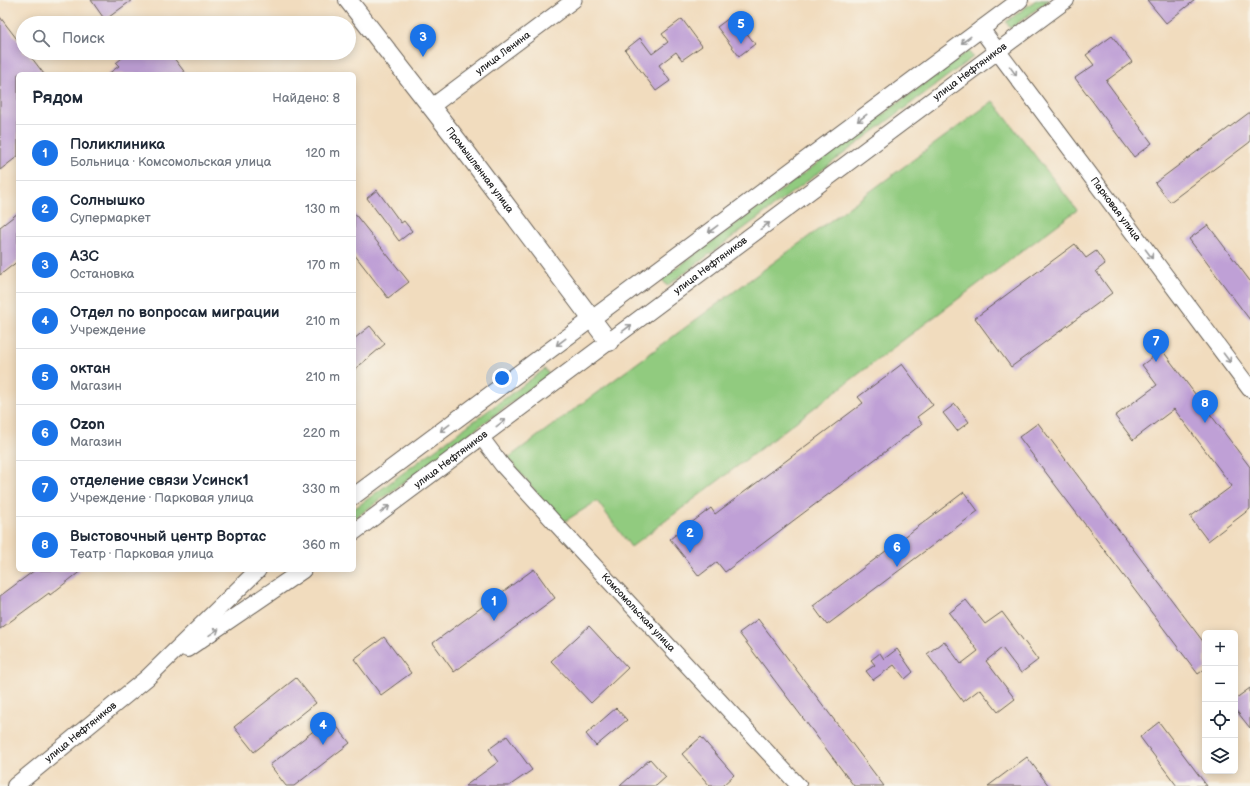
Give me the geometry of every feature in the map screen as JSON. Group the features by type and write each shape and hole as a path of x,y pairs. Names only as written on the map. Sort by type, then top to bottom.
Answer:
{"main road":[{"name":"Промышленная улица","path":"348,0 610,342"},
{"path":"356,495 1020,0"},
{"name":"улица Нефтяников","path":"356,531 1066,0"},
{"name":"Парковая улица","path":"981,29 1250,389"},
{"name":"улица Нефтяников","path":"147,678 256,572"},
{"name":"улица Нефтяников","path":"15,786 147,678 300,572"}],"street":[{"name":"улица Ленина","path":"431,107 574,0"},
{"name":"Комсомольская улица","path":"481,437 502,464 555,523 799,786"}],"green space":[{"path":"1036,0 1049,0 1011,28 1006,22"},
{"path":"968,51 973,57 667,286 662,279"},
{"path":"993,101 1077,210 631,547 597,501 562,523 508,458"},
{"path":"545,369 549,375 356,518 356,508"}],"building":[{"path":"91,0 132,0 110,16 102,16"},
{"path":"1147,0 1195,0 1166,23"},
{"path":"733,15 755,44 739,56 717,27"},
{"path":"0,17 16,38 16,60 33,60 42,72 16,72 16,158 0,170"},
{"path":"682,19 702,46 682,60 676,52 659,65 670,81 656,91 625,50 640,38 652,54 668,42 662,34"},
{"path":"1112,36 1132,62 1106,81 1152,143 1134,157 1075,78 1094,65 1086,55"},
{"path":"120,60 175,60 184,72 111,72 119,66 116,63"},
{"path":"1250,112 1250,142 1170,202 1155,183"},
{"path":"377,190 401,223 404,221 412,231 399,241 367,198"},
{"path":"16,215 16,263 0,275 0,227"},
{"path":"356,216 409,282 388,298 356,257"},
{"path":"1208,225 1250,281 1250,320 1189,239"},
{"path":"1075,244 1086,258 1096,251 1105,264 1096,271 1112,293 1011,367 975,318"},
{"path":"370,326 385,344 356,368 356,337"},
{"path":"1162,350 1250,467 1250,509 1208,541 1190,517 1232,486 1174,409 1133,440 1115,416 1157,385 1142,365"},
{"path":"902,364 933,405 917,417 922,424 725,572 717,562 699,576 670,539 711,508 715,514 863,403 858,397"},
{"path":"955,404 969,422 957,431 943,413"},
{"path":"1038,423 1202,640 1202,671 1198,674 1019,437"},
{"path":"964,492 978,511 827,625 813,606"},
{"path":"534,569 555,598 454,672 433,643"},
{"path":"32,572 79,572 50,595 49,593 0,629 0,596"},
{"path":"966,600 985,624 1002,612 1038,660 1021,673 1002,648 986,661 1015,699 998,712 980,689 963,702 927,654 944,641 961,664 978,651 949,613"},
{"path":"758,619 884,786 854,786 739,633"},
{"path":"589,626 628,668 591,703 551,661"},
{"path":"384,637 411,673 381,695 354,659"},
{"path":"897,649 913,672 905,679 894,665 873,680 866,671 875,665 871,660 880,653 884,659"},
{"path":"296,678 316,703 254,752 234,727"},
{"path":"1250,688 1250,728 1238,713 1238,697"},
{"path":"616,708 627,720 596,746 586,734"},
{"path":"330,718 350,743 294,786 286,786 270,765"},
{"path":"1159,722 1207,786 1177,786 1140,737"},
{"path":"507,736 532,770 509,786 465,786 498,762 489,749"},
{"path":"701,737 734,775 722,786 710,786 682,754"},
{"path":"1027,757 1049,786 988,786"},
{"path":"650,759 666,777 656,786 620,786"}],"place":[{"name":"октан","path":"741,44"},
{"name":"АЗС","path":"423,57"},
{"name":"отделение связи Усинск1","path":"1156,362"},
{"name":"Выстовочный центр Вортас","path":"1205,423"},
{"name":"Солнышко","path":"690,553"},
{"name":"Ozon","path":"897,567"},
{"name":"Поликлиника","path":"494,621"},
{"name":"Отдел по вопросам миграции","path":"323,745"}]}
